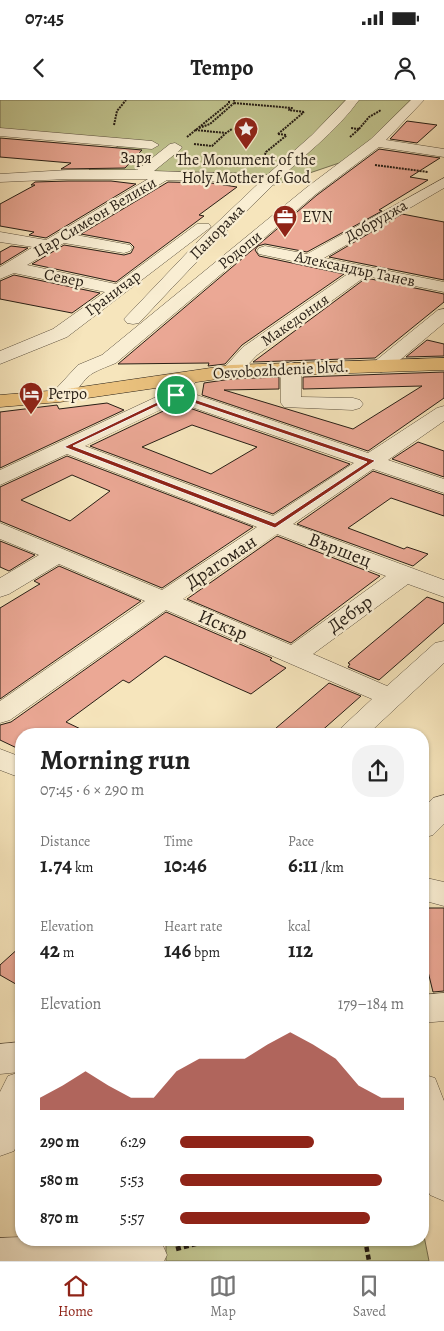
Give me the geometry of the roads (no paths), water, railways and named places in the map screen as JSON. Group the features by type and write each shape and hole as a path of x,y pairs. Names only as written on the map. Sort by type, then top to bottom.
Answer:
{"main road":[{"name":"Osvobozhdenie blvd.","path":"0,401 60,396 230,371 444,364"}],"street":[{"name":"Панорама","path":"85,369 222,228 271,179 318,138 353,100"},
{"name":"Родопи","path":"60,396 85,369 109,358 348,162 376,142 418,100"},
{"path":"0,132 152,144"},
{"path":"376,142 444,153"},
{"path":"140,176 175,147"},
{"name":"Заря","path":"0,178 30,176 164,176 271,179"},
{"path":"0,191 30,176"},
{"name":"Цар Симеон Велики","path":"6,270 164,176"},
{"name":"Добруджа","path":"309,260 439,177"},
{"name":"Граничар","path":"0,358 60,333 204,226 209,225 222,228"},
{"path":"0,237 124,248"},
{"name":"Александър Танев","path":"265,251 444,288"},
{"name":"Север","path":"6,270 117,289"},
{"path":"427,284 444,270"},
{"name":"Македония","path":"230,371 250,351 363,271"},
{"path":"381,366 444,314"},
{"path":"292,368 290,403 353,404"},
{"path":"0,478 176,395 189,376"},
{"path":"176,395 444,486"},
{"name":"Драгоман","path":"0,714 164,600 444,412"},
{"name":"Вършец","path":"67,447 444,589"},
{"name":"Искър","path":"0,530 390,697"},
{"path":"0,589 57,555"},
{"name":"Дебър","path":"294,655 405,574"},
{"path":"357,728 444,649"},
{"path":"0,758 15,766"},
{"path":"429,821 444,805"},
{"path":"429,890 444,894"},
{"path":"429,1008 444,1007"},
{"path":"0,1059 15,1058"},
{"path":"0,1139 15,1101"},
{"path":"429,1120 444,1183"},
{"path":"0,1257 147,1252"}],"place":[{"name":"The Monument of the Holy Mother of God","path":"246,150"},
{"name":"EVN","path":"285,238"},
{"name":"Ретро","path":"31,415"}]}
